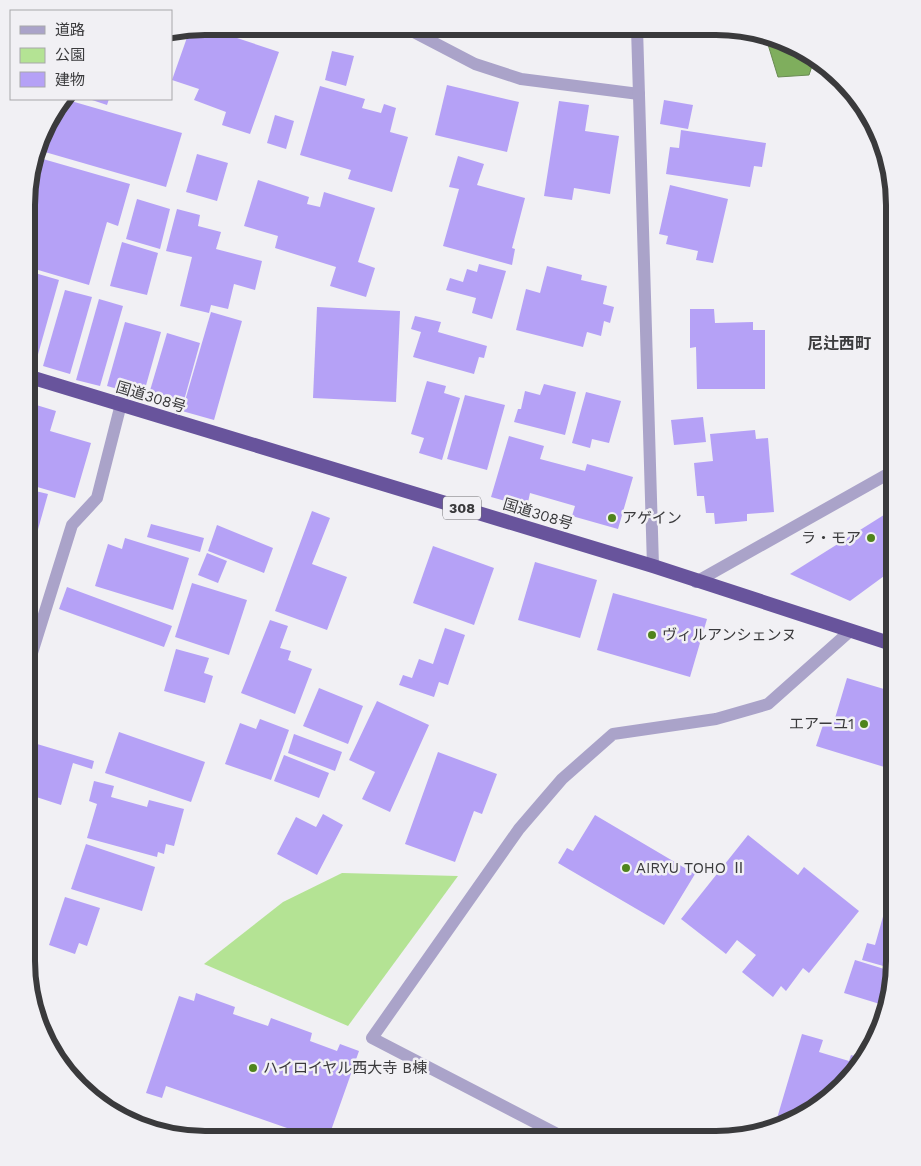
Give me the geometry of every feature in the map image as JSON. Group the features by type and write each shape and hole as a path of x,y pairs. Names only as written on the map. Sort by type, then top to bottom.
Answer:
{"highway":[{"name":"国道308号","path":"35,378 653,566 696,582 886,644"}],"street":[{"path":"419,35 474,64 521,79 639,94"},
{"path":"636,35 653,566"},
{"path":"35,643 72,525 97,498 121,404"},
{"path":"696,582 886,475"},
{"path":"552,1131 372,1038 519,829 562,779 612,734 716,719 768,704 849,632"}],"green space":[{"path":"342,873 458,876 348,1026 204,964 283,902"}],"shaded area":[{"path":"768,44 791,53 812,66 809,75 778,77"}],"building":[{"path":"235,35 234,37 279,52 250,134 222,125 226,112 194,100 199,89 172,80 188,36"},
{"path":"332,51 354,56 346,86 325,80"},
{"path":"447,85 519,102 507,152 435,135"},
{"path":"320,86 365,99 362,108 381,113 384,104 396,108 390,132 408,137 392,192 348,179 351,170 300,155"},
{"path":"92,100 109,100 107,105"},
{"path":"664,100 693,105 688,129 660,124"},
{"path":"71,101 182,133 166,187 44,152 58,120"},
{"path":"559,101 589,105 585,131 619,136 610,194 574,188 572,200 544,196"},
{"path":"275,115 294,121 286,149 267,143"},
{"path":"681,130 766,143 762,167 754,166 750,187 666,174 670,147 679,148"},
{"path":"197,154 228,163 217,201 186,192"},
{"path":"458,156 484,164 477,185 525,198 512,248 515,249 512,265 443,246 459,189 449,187"},
{"path":"42,159 130,184 118,226 107,222 89,285 35,269 36,183"},
{"path":"258,180 309,197 307,204 320,207 324,192 375,208 358,262 375,268 366,297 330,286 336,267 275,248 278,236 244,226"},
{"path":"670,185 728,199 713,263 696,260 698,251 666,244 668,236 659,234"},
{"path":"137,199 170,209 160,249 126,239"},
{"path":"177,209 200,215 198,226 221,232 216,249 262,261 255,290 234,284 228,309 211,305 209,313 180,306 192,257 166,251"},
{"path":"122,242 158,253 147,295 110,286"},
{"path":"479,264 506,271 492,319 472,313 476,298 446,290 450,278 463,282 467,269 477,272"},
{"path":"547,266 582,275 581,280 607,286 603,304 614,307 610,323 604,321 601,336 587,332 583,347 516,330 526,289 540,293"},
{"path":"35,273 59,280 35,365"},
{"path":"65,290 92,297 70,374 43,366"},
{"path":"99,299 123,306 100,386 76,380"},
{"path":"317,307 400,311 396,402 313,398"},
{"path":"690,309 714,309 715,323 753,322 753,330 765,330 765,389 697,389 696,347 690,348"},
{"path":"211,312 242,321 214,420 182,411"},
{"path":"415,316 441,322 438,332 487,346 484,358 479,357 474,374 413,357 421,332 411,329"},
{"path":"125,322 161,332 143,396 107,386"},
{"path":"167,333 200,343 183,404 149,394"},
{"path":"427,381 446,386 444,393 460,398 442,460 419,453 424,438 411,434"},
{"path":"544,384 576,392 565,435 514,422 518,409 521,409 525,391 540,395"},
{"path":"586,392 621,401 609,443 592,439 590,448 572,443"},
{"path":"465,395 505,405 487,470 447,459"},
{"path":"35,405 56,411 50,431 91,443 75,498 35,486"},
{"path":"703,417 706,442 674,445 671,420"},
{"path":"755,430 756,439 768,438 774,512 747,514 747,521 715,524 714,513 706,513 704,496 697,496 694,463 713,461 710,434"},
{"path":"509,436 544,446 540,459 585,471 587,464 633,477 618,529 572,516 575,506 530,493 527,507 491,497"},
{"path":"35,491 48,494 35,540"},
{"path":"312,511 330,518 312,564 347,577 327,630 275,611"},
{"name":"ラ・モア","path":"886,514 886,575 850,601 790,574"},
{"path":"151,524 204,538 200,552 147,537"},
{"path":"217,525 273,548 264,573 208,551"},
{"path":"125,538 189,558 173,610 95,586 108,544 122,549"},
{"path":"433,546 494,568 474,625 413,603"},
{"path":"207,553 227,561 218,583 198,575"},
{"path":"535,562 597,580 580,638 518,620"},
{"path":"192,583 247,600 229,655 175,637"},
{"path":"67,587 172,626 164,647 59,609"},
{"name":"ヴィルアンシェンヌ","path":"613,593 707,619 690,677 597,650"},
{"path":"270,620 288,626 280,648 291,651 288,660 312,669 295,714 241,693"},
{"path":"445,628 465,635 448,685 439,682 434,697 399,685 403,675 412,678 419,659 433,664"},
{"path":"176,649 209,658 204,673 213,676 205,703 164,691"},
{"name":"エアーユ1","path":"847,678 886,690 886,768 816,746 824,722 833,725"},
{"path":"319,688 363,706 348,744 303,726"},
{"path":"377,701 429,725 390,812 362,799 375,772 349,760"},
{"path":"260,719 289,730 271,780 225,764 240,723 256,729"},
{"path":"119,732 205,762 191,802 105,773"},
{"path":"294,734 342,752 335,771 288,753"},
{"path":"35,743 94,761 92,769 73,763 61,805 35,797"},
{"path":"438,752 497,774 482,814 474,811 455,862 405,844"},
{"path":"284,755 329,773 319,798 274,781"},
{"path":"94,781 114,786 111,797 147,807 149,800 184,809 174,846 166,844 164,854 158,852 157,857 87,838 97,804 89,801"},
{"path":"323,814 343,825 317,875 277,854 296,817 316,827"},
{"name":"AIRYU TOHO Ⅱ","path":"595,815 695,874 664,925 558,863 567,848 573,851"},
{"path":"748,835 798,875 804,867 859,911 809,973 803,968 786,991 781,986 773,997 742,972 756,955 737,940 726,954 681,919"},
{"path":"86,844 155,867 142,911 71,889"},
{"path":"65,897 100,908 87,946 79,943 75,954 49,945"},
{"path":"884,913 886,914 886,967 862,960 867,943 875,945"},
{"path":"855,960 886,970 880,1004 844,993"},
{"name":"ハイロイヤル西大寺 B棟","path":"196,993 235,1007 233,1014 268,1026 271,1018 312,1033 310,1041 337,1051 340,1044 359,1051 331,1131 286,1131 287,1128 166,1086 162,1098 146,1093 179,996 194,1001"},
{"path":"802,1034 823,1040 819,1052 849,1061 851,1055 856,1056 836,1081 819,1096 801,1108 777,1120"}],"place":[{"name":"アゲイン","path":"612,518"},
{"name":"ラ・モア","path":"871,538"},
{"name":"ヴィルアンシェンヌ","path":"652,635"},
{"name":"エアーユ1","path":"864,724"},
{"name":"AIRYU TOHO Ⅱ","path":"626,868"},
{"name":"ハイロイヤル西大寺 B棟","path":"253,1068"}],"district":[{"name":"尼辻西町","path":"839,343"}]}
